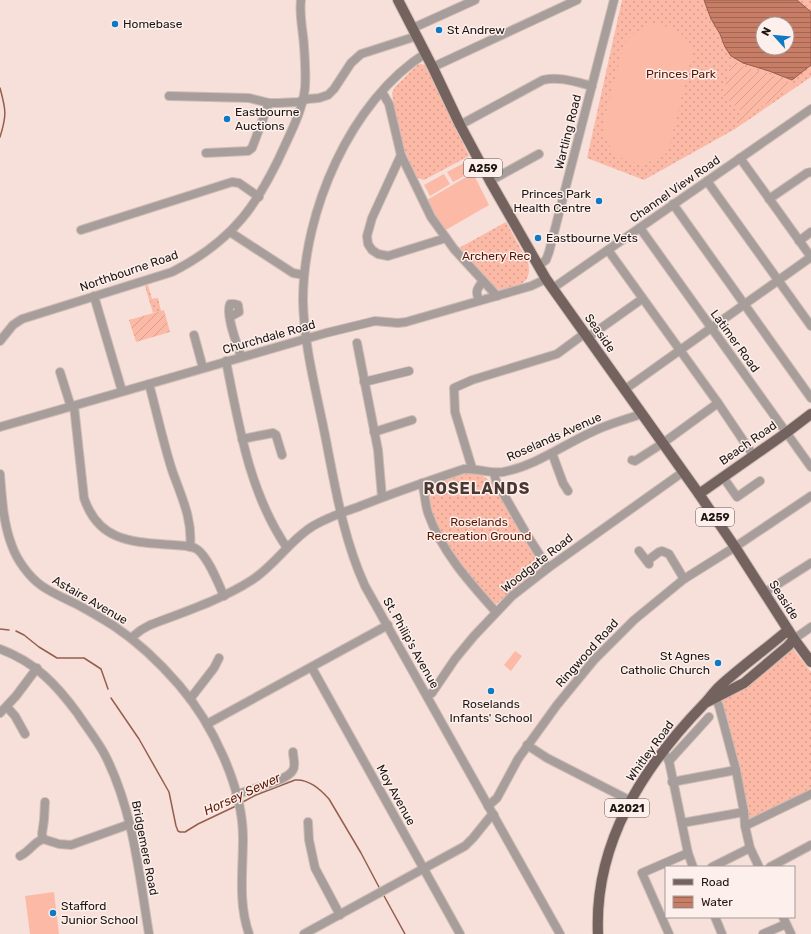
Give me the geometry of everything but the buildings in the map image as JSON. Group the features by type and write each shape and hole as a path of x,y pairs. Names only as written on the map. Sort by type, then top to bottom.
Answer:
{"main road":[{"name":"Seaside","path":"398,0 490,182 546,279 736,547 788,630 811,662"},
{"name":"Beach Road","path":"699,494 811,414"},
{"name":"Whitley Road","path":"714,696 724,683 788,630"},
{"name":"Whitley Road","path":"598,934 598,907 604,867 611,845 630,801 648,770 705,703 714,696 744,683 788,646 794,639"}],"street":[{"name":"Northbourne Road","path":"0,341 13,325 22,319 172,272 198,257 230,232 259,197 277,163 303,101 306,70 301,23 301,0"},
{"path":"169,96 249,98 269,103 298,102 319,98 328,95 334,89 351,63 361,54 415,32 475,0"},
{"path":"433,67 577,0"},
{"name":"Wartling Road","path":"538,266 546,260 549,252 614,0"},
{"name":"St. Philip's Avenue","path":"426,53 407,66 370,107 338,155 326,183 309,242 304,275 303,300 306,339 340,514 358,571 560,934"},
{"path":"460,124 543,80 559,78 592,86"},
{"path":"382,92 389,104 402,155 422,200 446,238 497,296"},
{"path":"206,153 248,151 252,148 269,103"},
{"name":"Channel View Road","path":"553,288 811,109"},
{"path":"490,182 539,154"},
{"path":"402,155 372,218 366,236 368,244 372,250 378,254 388,256 446,238"},
{"path":"624,390 811,257 740,158"},
{"path":"770,199 807,173 811,172"},
{"path":"707,181 811,326"},
{"path":"81,230 232,182 239,183 259,197"},
{"path":"674,204 811,398"},
{"name":"Latimer Road","path":"640,228 811,467"},
{"path":"230,232 293,273 304,275"},
{"path":"799,241 811,232"},
{"path":"608,250 718,403 753,455"},
{"name":"Churchdale Road","path":"0,427 306,339 376,321 398,323 406,322 478,300 531,286 546,279"},
{"path":"478,300 476,293 477,289 483,281"},
{"path":"94,296 122,391"},
{"path":"472,468 455,412 454,388 472,380 557,354 642,299"},
{"path":"230,317 241,358"},
{"path":"194,335 203,368"},
{"path":"357,343 378,450 382,497"},
{"path":"226,362 249,468 265,510 287,548"},
{"path":"364,382 409,371"},
{"path":"60,372 73,406 84,498 88,510 110,533 126,540 190,547 199,551 224,596"},
{"path":"149,384 172,470 189,518 191,533 190,547"},
{"path":"632,460 635,461 663,443 718,403"},
{"name":"Roselands Avenue","path":"131,638 150,625 224,596 252,580 269,567 287,548 314,526 340,514 382,497 464,469 472,468 494,472 511,470 532,462 593,431 641,414"},
{"path":"374,432 412,420"},
{"path":"242,439 273,433 276,435 282,455"},
{"path":"552,452 563,483 568,491"},
{"path":"494,472 496,481 548,568"},
{"name":"Woodgate Road","path":"427,696 432,693 456,658 474,636 518,591 683,472"},
{"name":"Astaire Avenue","path":"0,474 8,533 12,547 33,578 52,593 100,617 131,638 158,662 179,685 207,724 224,760 240,811 243,838 242,901 243,913 249,934"},
{"path":"723,477 737,497 760,481"},
{"path":"422,483 428,514 446,549 456,565 496,612"},
{"name":"Ringwood Road","path":"488,806 497,798 510,772 527,745 557,705 594,660 634,620 684,579 736,547 811,496"},
{"path":"639,551 648,563 658,552 665,552 669,554 684,579"},
{"path":"764,593 811,563"},
{"path":"207,724 312,668 388,625"},
{"path":"794,639 811,627"},
{"name":"Bridgemere Road","path":"0,649 19,657 37,668 59,690 98,743 105,755 121,793 130,824 149,934"},
{"path":"190,699 214,668 219,658"},
{"path":"0,714 37,668"},
{"name":"Moy Avenue","path":"312,668 460,934"},
{"path":"714,696 719,706 736,770 750,848 759,866"},
{"path":"7,706 15,716 25,734"},
{"path":"669,761 710,717"},
{"path":"527,745 547,758 630,801"},
{"path":"663,751 669,761 672,782 688,854 693,866"},
{"path":"236,797 290,774 295,765 293,752"},
{"path":"672,782 736,770"},
{"path":"745,826 811,794"},
{"path":"43,839 42,834 45,802"},
{"path":"682,823 744,812"},
{"path":"304,934 465,846 490,817 494,815"},
{"path":"308,822 309,840 315,868 340,914"},
{"path":"20,856 43,839 58,844 72,845 130,824"},
{"path":"772,866 811,845"},
{"path":"714,866 750,848"},
{"path":"669,934 642,873 688,854"},
{"path":"715,918 722,934"},
{"path":"764,934 785,920 790,934"}],"green space":[{"name":"Princes Park","path":"622,0 811,0 811,77 735,129 644,180 587,158"},
{"path":"650,25 664,26 682,34 687,39 693,52 668,152 651,162 636,163 623,159 613,150 608,143 604,128 608,105 624,44 629,37 642,28"},
{"path":"732,60 742,66 767,73 795,85 738,122 742,112 723,95"},
{"path":"417,65 425,65 469,156 424,180 415,177 405,151 396,119 392,93 395,87"},
{"path":"466,162 472,172 453,182 447,172"},
{"path":"473,173 489,205 444,231 427,200"},
{"path":"444,174 450,184 430,196 424,185"},
{"name":"Archery Rec","path":"506,222 528,262 529,270 526,280 522,283 500,290 495,288 457,249"},
{"path":"148,285 152,299 158,298 161,311 153,313 145,286"},
{"path":"164,310 170,332 136,342 129,320"},
{"name":"Roselands Recreation Ground","path":"467,473 482,475 491,482 540,564 539,569 496,604 476,584 451,550 440,532 429,500 433,486"},
{"path":"793,649 811,672 811,790 750,822 721,700"},
{"path":"515,651 522,656 511,671 504,665"},
{"path":"54,892 59,934 30,934 25,896"}],"water":[{"path":"704,0 797,0 811,12 811,65 792,80 743,63 731,56 725,47 720,34 711,19"}],"waterway":[{"name":"Horsey Sewer","path":"0,88 5,112 0,137"},
{"name":"Horsey Sewer","path":"0,629 9,630"},
{"name":"Horsey Sewer","path":"16,631 57,658 84,658 101,669 108,689"},
{"name":"Horsey Sewer","path":"111,698 139,739 169,792 178,831 185,832 198,824 236,806"},
{"name":"Horsey Sewer","path":"241,803 256,795 295,780 305,781 314,785 329,799 361,853 380,889"},
{"name":"Horsey Sewer","path":"383,894 405,934"}],"place":[{"name":"Homebase","path":"115,24"},
{"name":"St Andrew","path":"439,30"},
{"name":"Eastbourne Auctions","path":"227,119"},
{"name":"Princes Park Health Centre","path":"599,201"},
{"name":"Eastbourne Vets","path":"538,238"},
{"name":"St Agnes Catholic Church","path":"718,663"},
{"name":"Roselands Infants' School","path":"491,691"},
{"name":"Stafford Junior School","path":"53,913"}],"district":[{"name":"ROSELANDS","path":"477,488"}]}
